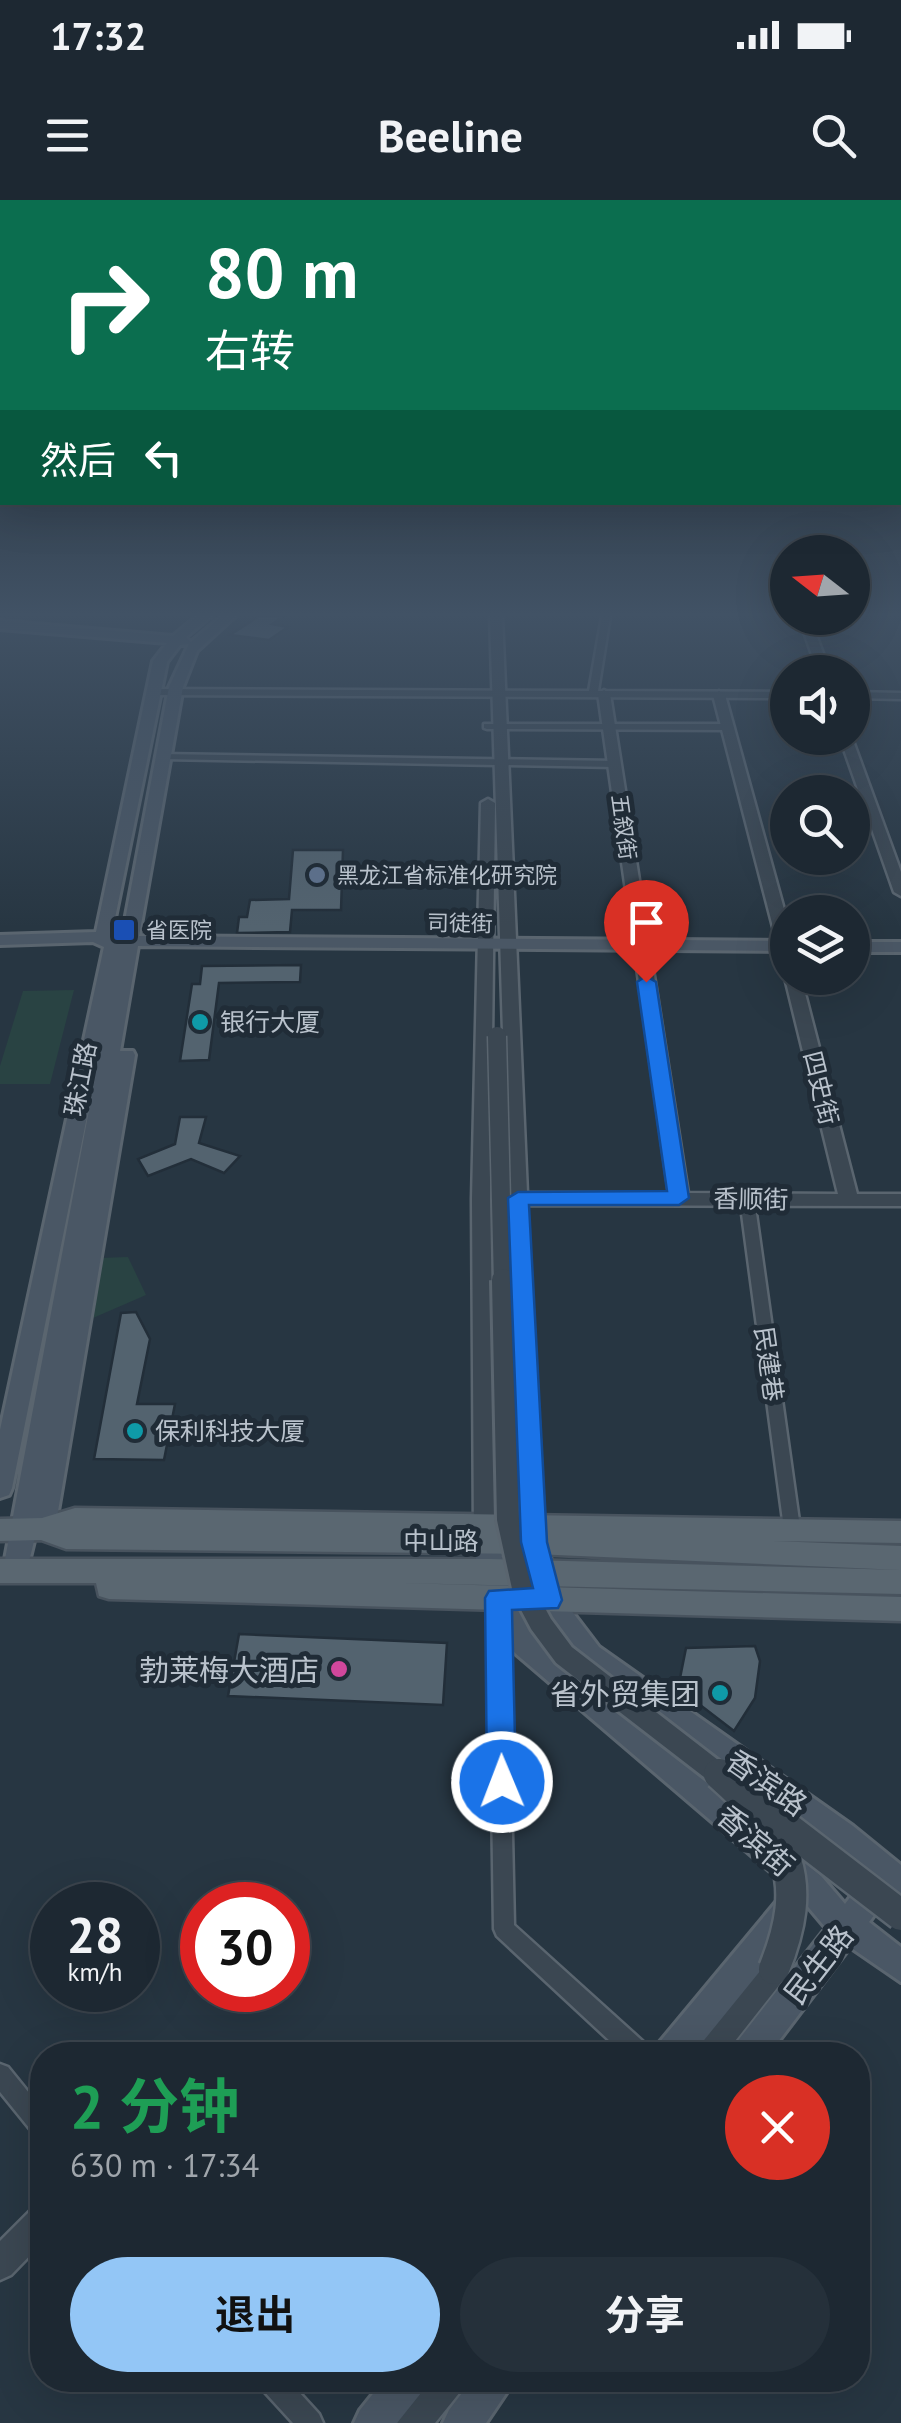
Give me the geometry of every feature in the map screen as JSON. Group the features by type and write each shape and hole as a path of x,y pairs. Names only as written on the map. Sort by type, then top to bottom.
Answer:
{"main road":[{"name":"珠江路","path":"0,1488 164,720"},
{"name":"珠江路","path":"0,1424 118,941 170,756 170,720"},
{"path":"0,940 118,941"},
{"name":"珠江路","path":"8,1570 21,1530 118,941"},
{"path":"0,948 118,941"},
{"name":"司徒街","path":"118,941 499,950 641,946 770,949"},
{"path":"870,947 901,947"},
{"name":"中山路","path":"21,1530 66,1538 792,1528 901,1532"},
{"path":"865,1530 901,1546"},
{"path":"486,1532 494,1585"},
{"path":"534,1533 544,1586"},
{"name":"中山路","path":"534,1533 901,1558"},
{"path":"8,1570 46,1582 89,1586 544,1586 895,1603"},
{"path":"820,1580 895,1603"},
{"path":"544,1586 901,1582"},
{"name":"香滨街","path":"494,1585 525,1644 563,1680 610,1714 810,1886 848,1925 901,1966"},
{"name":"香滨路","path":"544,1586 578,1644 894,1878"},
{"name":"民生路","path":"758,2042 848,1925 894,1878"},
{"name":"民生路","path":"682,2042 810,1886"},
{"path":"374,2423 399,2392"},
{"path":"462,2423 487,2392"}],"street":[{"path":"493,720 499,950 518,1198 534,1533"},
{"name":"五叙街","path":"607,720 679,1198"},
{"path":"726,720 773,895"},
{"path":"493,726 728,727"},
{"path":"852,755 901,892"},
{"path":"170,756 615,764"},
{"path":"499,950 497,1036 508,1519 518,1584 548,1637 564,1655 901,1915"},
{"path":"486,1532 481,1199 499,950"},
{"name":"四史街","path":"798,995 848,1199"},
{"name":"香顺街","path":"481,1199 901,1200"},
{"name":"民建巷","path":"747,1199 792,1528"},
{"path":"494,1585 504,1930 627,2042"},
{"path":"716,2042 774,1969 793,1914 794,1884 788,1860 761,1813 739,1791"},
{"path":"0,2075 30,2111"},
{"path":"0,2264 30,2233"},
{"path":"281,2392 310,2423"},
{"path":"414,2423 439,2392"}],"green space":[{"path":"74,990 50,1084 0,1084 0,1066 23,991"},
{"path":"128,1257 146,1295 93,1318 101,1258"}],"building":[{"name":"黑龙江省标准化研究院","path":"293,850 343,850 341,910 292,910 290,932 237,933 239,917 247,917 250,900 289,899"},
{"name":"银行大厦","path":"301,965 300,982 219,983 209,1060 180,1061 192,984 200,984 202,966"},
{"path":"180,1117 206,1117 199,1143 240,1156 224,1173 191,1159 148,1176 138,1159 175,1144"},
{"path":"136,1312 150,1339 137,1404 175,1404 164,1460 94,1459 121,1313"},
{"name":"勃莱梅大酒店","path":"239,1634 447,1643 443,1705 228,1696"},
{"name":"省外贸集团","path":"755,1646 760,1661 755,1698 734,1731 678,1688 686,1648"}],"place":[{"name":"黑龙江省标准化研究院","path":"317,875"},
{"name":"省医院","path":"124,930"},
{"name":"银行大厦","path":"200,1022"},
{"name":"保利科技大厦","path":"135,1431"},
{"name":"勃莱梅大酒店","path":"339,1669"},
{"name":"省外贸集团","path":"720,1693"}],"route":[{"path":"502,1782 498,1598 549,1600 534,1542 518,1198 679,1198 646,982"}]}
